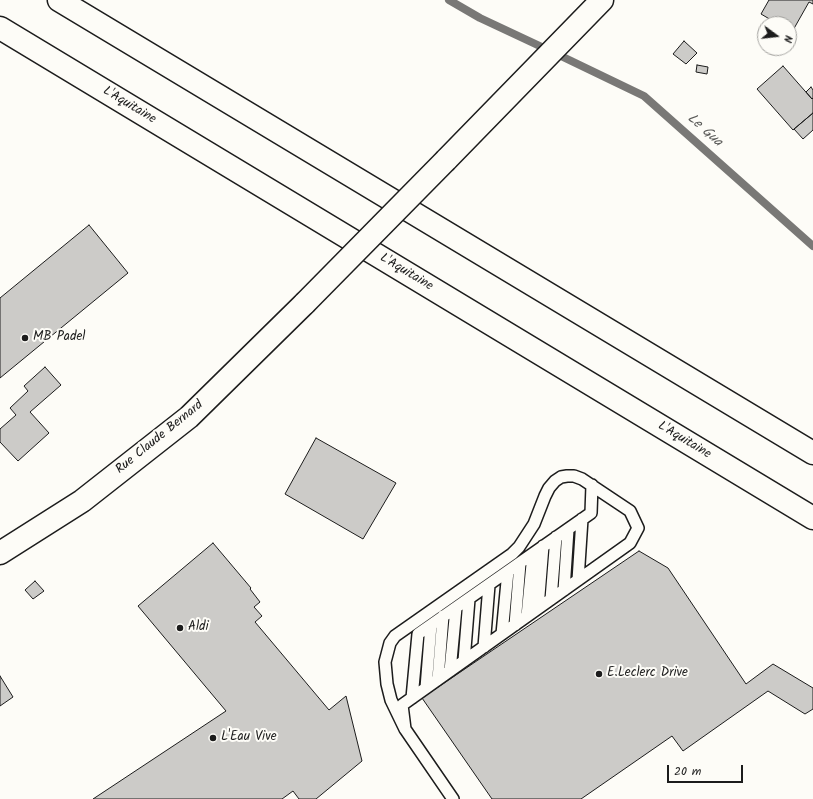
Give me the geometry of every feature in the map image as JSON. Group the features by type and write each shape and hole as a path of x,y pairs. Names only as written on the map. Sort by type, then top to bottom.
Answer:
{"main road":[{"path":"59,0 813,453"},
{"name":"Rue Claude Bernard","path":"0,553 82,501 189,417 305,304 602,0"},
{"name":"L'Aquitaine","path":"0,28 813,518"}],"lane":[{"path":"405,729 402,705 630,543 638,528 630,511 582,479 574,476 561,477 555,481 545,496 534,524 519,547 512,554 395,636 390,643 385,662 387,684 391,700 405,729 453,799"},
{"path":"412,698 418,634 591,513 592,485"},
{"path":"578,580 582,519"},
{"path":"564,590 568,530"},
{"path":"551,599 556,537"},
{"path":"538,608 544,546"},
{"path":"527,616 533,554"},
{"path":"515,625 520,562"},
{"path":"502,634 508,571"},
{"path":"484,647 489,585"},
{"path":"464,661 469,599"},
{"path":"450,670 456,608"},
{"path":"438,679 443,616"},
{"path":"426,688 432,625"}],"building":[{"path":"769,0 813,0 813,4 809,2 797,23 797,16 764,16 761,14"},
{"path":"684,41 697,53 686,64 673,54"},
{"path":"697,65 708,67 707,74 696,72"},
{"path":"783,66 812,99 813,98 813,113 793,130 757,89"},
{"path":"811,87 813,90 812,99 806,92"},
{"path":"813,113 813,130 803,139 794,129"},
{"name":"MB Padel","path":"89,225 128,273 0,378 0,298"},
{"path":"45,367 61,385 30,412 49,433 18,461 0,442 0,429 16,415 10,408 28,391 24,386"},
{"path":"316,438 396,483 363,539 285,494"},
{"path":"213,543 251,588 250,589 260,602 254,607 262,616 255,622 329,710 346,696 362,761 316,799 299,799 293,791 282,799 93,799 226,711 138,606"},
{"name":"E.Leclerc Drive","path":"639,551 668,568 746,684 773,664 813,688 813,709 805,714 768,691 683,751 672,736 581,799 492,799 422,698"},
{"path":"35,581 44,591 33,599 25,590"},
{"path":"0,676 13,697 0,706"}],"waterway":[{"name":"Le Gua","path":"449,0 480,18 544,48"},
{"name":"Le Gua","path":"563,57 644,96 813,246"}],"place":[{"name":"MB Padel","path":"25,338"},
{"name":"Aldi","path":"180,628"},
{"name":"E.Leclerc Drive","path":"599,674"},
{"name":"L'Eau Vive","path":"213,738"}]}
